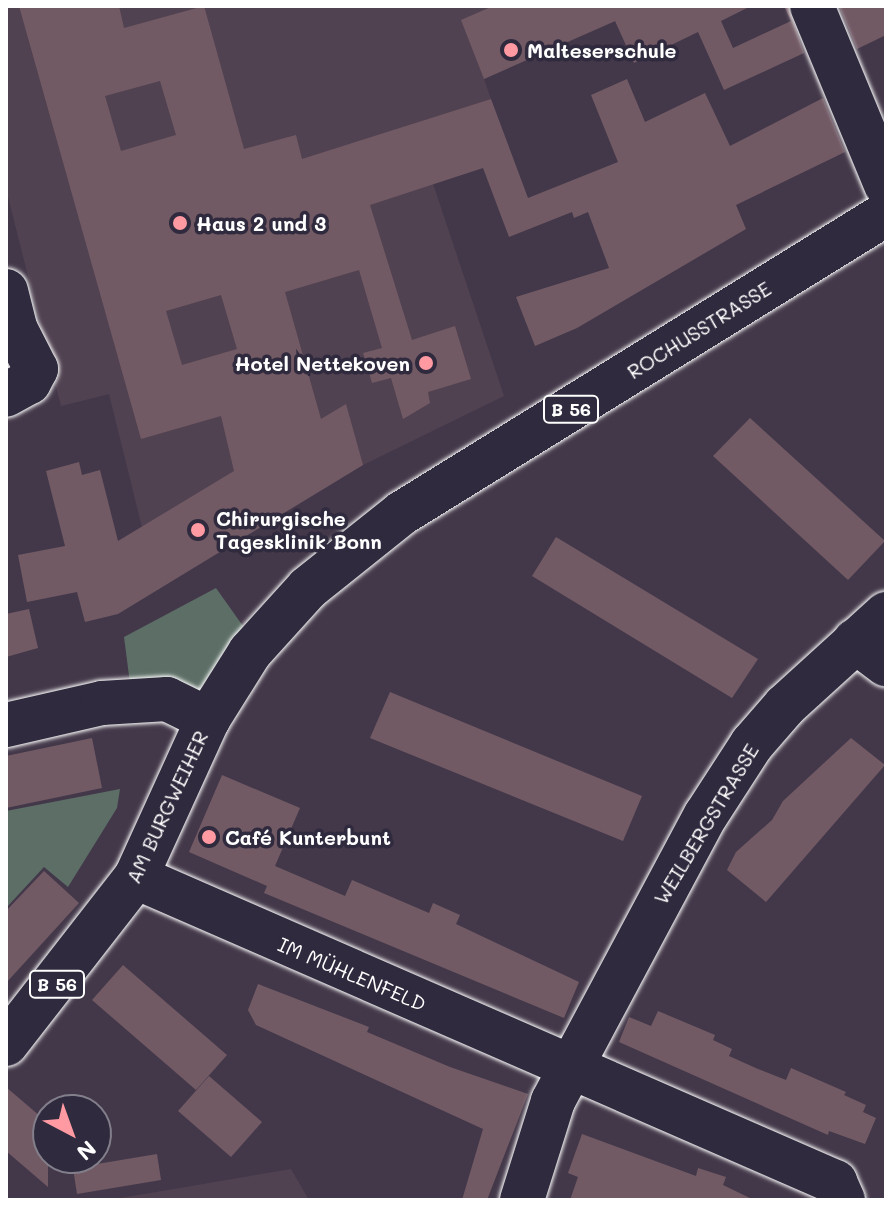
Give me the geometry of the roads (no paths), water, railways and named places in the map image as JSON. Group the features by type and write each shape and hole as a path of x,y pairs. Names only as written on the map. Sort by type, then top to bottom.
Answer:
{"street":[{"path":"812,6 886,185"},
{"name":"ROCHUSSTRASSE","path":"208,719 250,652 308,588 402,513 886,214"},
{"path":"6,395 29,382 36,369 9,317"},
{"name":"WEILBERGSTRASSE","path":"570,1068 665,886 752,744 801,689 876,640"},
{"path":"6,725 102,703 167,699 208,719"},
{"name":"AM BURGWEIHER","path":"6,1044 136,877 208,719"},
{"name":"IM MÜHLENFELD","path":"136,877 835,1182 843,1200"},
{"path":"522,1200 553,1101 570,1068"}],"place":[{"name":"Malteserschule","path":"511,50"},
{"name":"Haus 2 und 3","path":"180,223"},
{"name":"Hotel Nettekoven","path":"426,363"},
{"name":"Chirurgische Tagesklinik Bonn","path":"198,530"},
{"name":"Café Kunterbunt","path":"209,837"}]}
